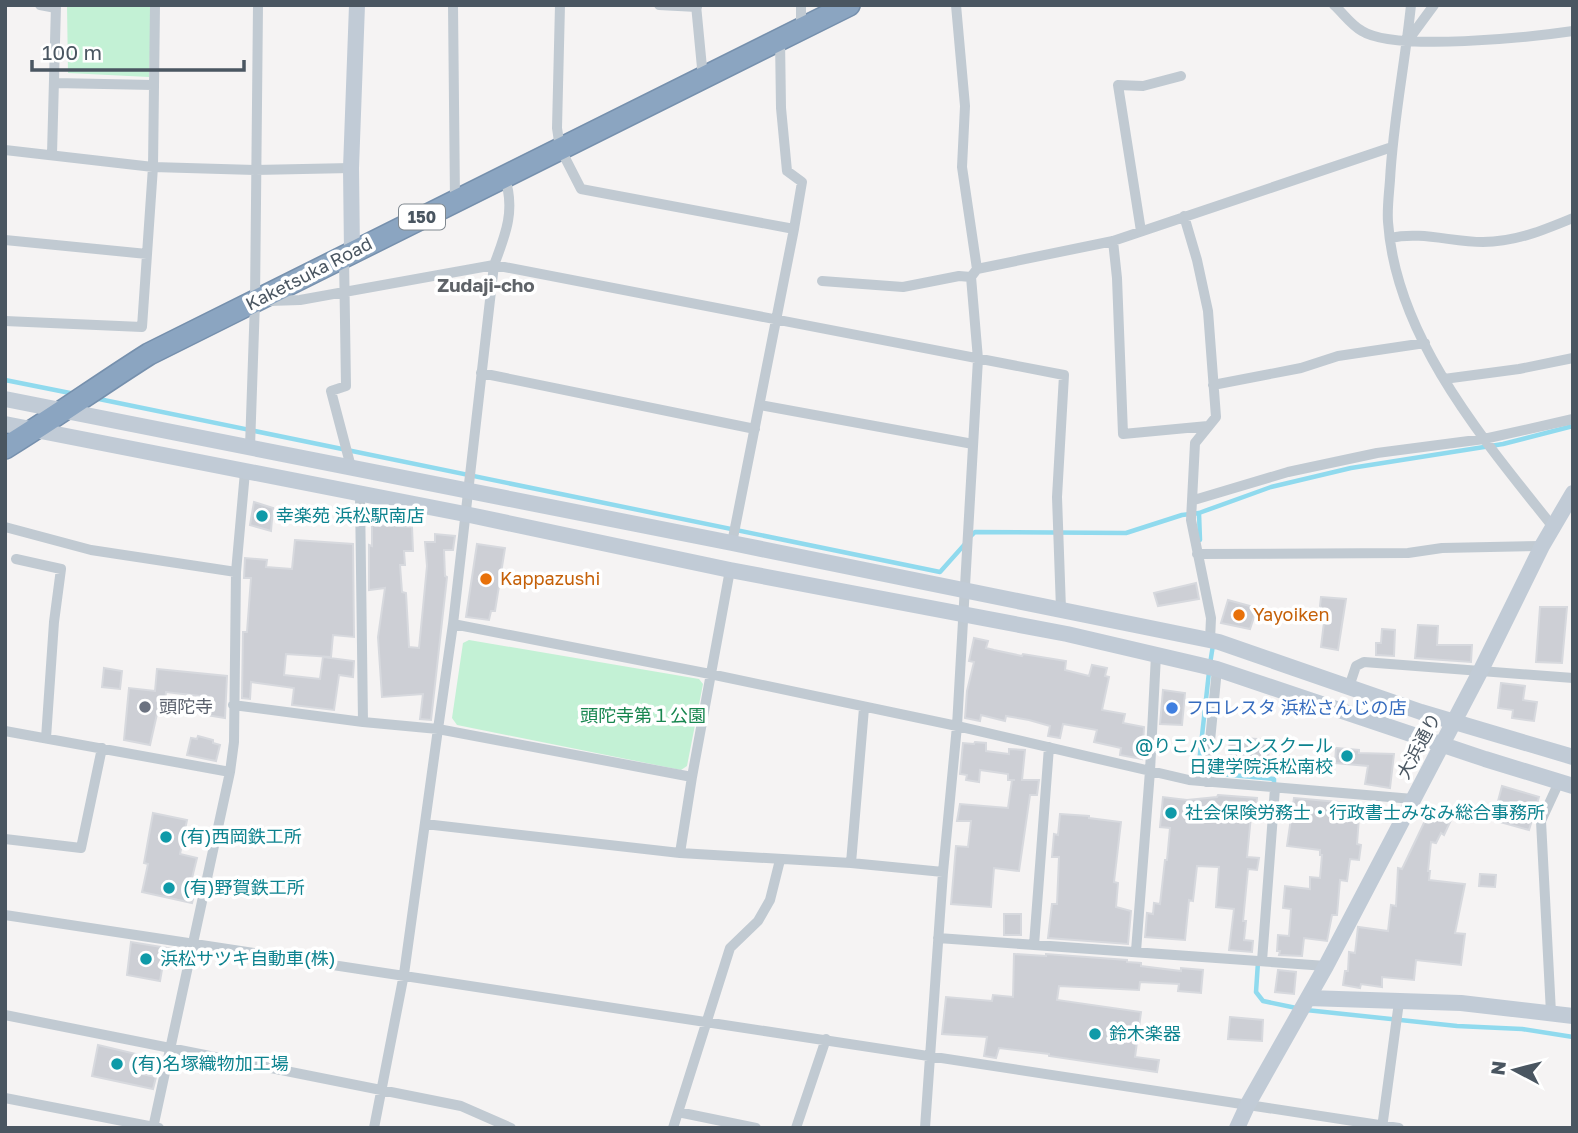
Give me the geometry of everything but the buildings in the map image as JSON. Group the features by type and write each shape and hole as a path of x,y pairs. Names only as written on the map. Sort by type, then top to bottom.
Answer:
{"highway":[{"name":"Kaketsuka Road","path":"5,448 66,411 145,341 256,301 849,5"}],"street":[{"path":"40,5 56,6 52,154"},
{"path":"5,320 145,341 153,167 155,5"},
{"path":"250,447 256,301 258,5"},
{"path":"351,467 331,391 346,386 345,291 357,5"},
{"path":"453,5 454,201"},
{"path":"560,5 557,128 560,148 581,189 794,229"},
{"path":"659,5 696,6 703,78"},
{"path":"801,5 801,29"},
{"path":"925,1128 943,872 957,726 978,359 974,273 962,167 965,106 956,5"},
{"path":"1334,5 1363,32 1407,41 1519,39 1573,31"},
{"path":"1411,5 1392,148 1388,220 1404,301 1444,379 1484,439 1562,522"},
{"path":"1407,41 1434,5"},
{"path":"732,543 802,182 787,171 781,108 780,39"},
{"path":"1141,231 1118,85 1143,86 1181,76"},
{"path":"55,83 153,85"},
{"path":"822,281 903,287 1113,241 1392,148"},
{"path":"5,150 153,167 351,169"},
{"path":"374,1128 404,974 453,624 494,265 505,236 511,194 504,176"},
{"path":"1184,216 1208,311 1216,416 1195,443 1191,520 1211,618 1210,640"},
{"path":"1390,238 1406,234 1484,242 1536,234 1573,218"},
{"path":"5,240 147,254"},
{"path":"1113,241 1123,434 1208,426"},
{"path":"256,301 300,300 494,265 1064,375 1057,497 1061,609"},
{"path":"1213,385 1301,368 1338,356 1426,343"},
{"path":"1444,379 1519,369 1573,358"},
{"path":"481,373 755,429"},
{"path":"5,399 1210,640 1454,721 1572,755"},
{"path":"760,405 973,444"},
{"path":"1194,500 1289,472 1364,456 1484,439 1573,419"},
{"path":"5,424 465,514 730,570 1067,634 1217,668 1566,784 1541,821 1551,1013"},
{"path":"5,1098 155,1127 169,1048 230,772 234,741 236,572 245,472"},
{"name":"大浜通り","path":"1237,1128 1442,744 1542,545 1562,522 1573,493"},
{"path":"360,495 363,722"},
{"path":"5,527 91,550 236,572"},
{"path":"1197,554 1408,553 1442,548 1542,545"},
{"path":"16,559 61,569 54,622 46,738"},
{"path":"680,853 730,570"},
{"path":"453,624 710,674 1206,782 1413,799"},
{"path":"1136,951 1156,655"},
{"path":"1349,687 1356,666 1364,662 1573,678"},
{"path":"1206,782 1217,668"},
{"path":"233,705 438,729 692,777"},
{"path":"851,863 864,708"},
{"path":"5,731 230,772"},
{"path":"1034,945 1049,747"},
{"path":"5,839 81,848 102,748"},
{"path":"1262,961 1275,788"},
{"path":"425,824 680,853 851,863 943,872"},
{"path":"673,1128 730,948 758,921 764,911 770,900 780,860"},
{"path":"5,915 1399,1128"},
{"path":"938,938 1326,965"},
{"path":"1308,998 1461,1003 1537,1014 1573,1016"},
{"path":"1382,1126 1399,1002"},
{"path":"5,1015 461,1106 511,1128"},
{"path":"796,1128 826,1039"},
{"path":"678,1112 756,1128"}],"green space":[{"path":"67,5 152,5 149,77 68,73"},
{"name":"頭陀寺第１公園","path":"469,640 699,679 703,684 687,766 681,770 457,725 452,718 463,643"}],"waterway":[{"path":"5,380 75,394"},
{"path":"94,398 940,572 965,544"},
{"path":"970,537 975,532 1126,533 1182,515 1199,513 1271,487 1351,468 1503,444 1573,426"},
{"path":"1199,513 1200,540"},
{"path":"1210,664 1213,645"},
{"path":"1209,672 1198,772 1274,779 1274,786"},
{"path":"1258,962 1256,992 1263,1001 1306,1010 1457,1026 1522,1029 1573,1037"}],"place":[{"name":"幸楽苑 浜松駅南店","path":"262,516"},
{"name":"Kappazushi","path":"486,579"},
{"name":"Yayoiken","path":"1239,615"},
{"name":"頭陀寺","path":"145,707"},
{"name":"フロレスタ 浜松さんじの店","path":"1172,708"},
{"name":"@りこパソコンスクール 日建学院浜松南校","path":"1347,756"},
{"name":"社会保険労務士・行政書士みなみ総合事務所","path":"1171,813"},
{"name":"(有)西岡鉄工所","path":"166,837"},
{"name":"(有)野賀鉄工所","path":"169,888"},
{"name":"浜松サツキ自動車(株)","path":"146,959"},
{"name":"鈴木楽器","path":"1095,1034"},
{"name":"(有)名塚織物加工場","path":"117,1064"}],"district":[{"name":"Zudaji-cho","path":"486,285"}]}
